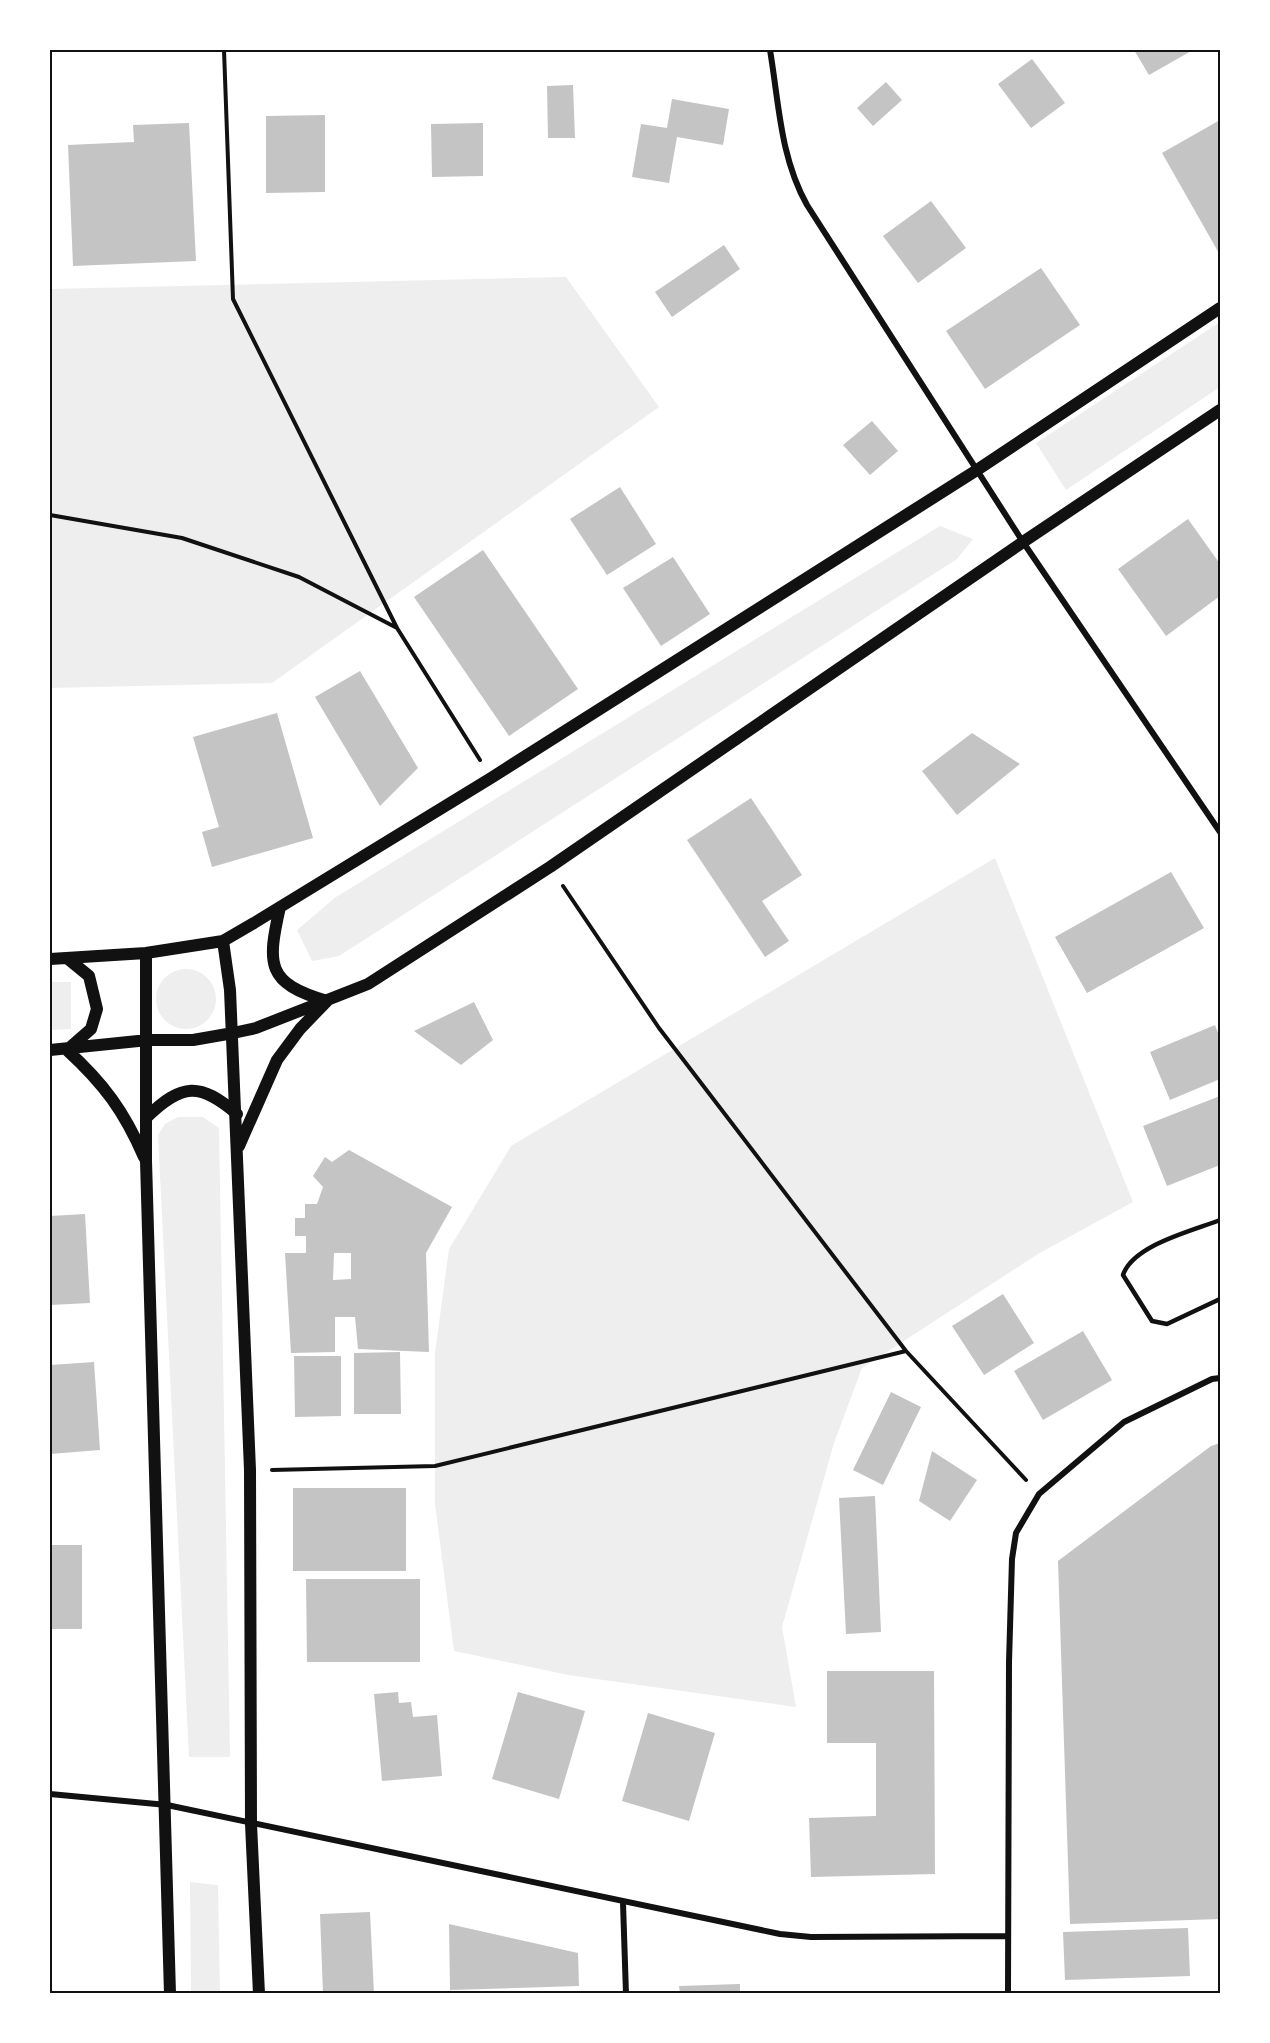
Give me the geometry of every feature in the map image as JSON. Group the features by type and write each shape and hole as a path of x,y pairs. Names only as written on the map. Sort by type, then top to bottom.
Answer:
{"main road":[{"path":"50,959 146,953 223,940 491,778 977,470 1221,308"},
{"path":"50,1050 148,1040 193,1040 233,1033 256,1028 368,984 550,867 1023,542 1221,410"},
{"path":"280,907 273,937 272,962 283,983 302,993 327,1001"},
{"path":"223,940 233,1033 250,1470 252,1824 258,1994"},
{"path":"146,953 148,1040 146,1161 167,1805 170,1994"},
{"path":"67,958 89,976 97,1009 92,1029 67,1050"},
{"path":"238,1150 278,1060 300,1029 327,1001"},
{"path":"67,1050 95,1076 117,1104 146,1161"},
{"path":"147,1117 166,1099 184,1090 203,1090 221,1100 237,1114"}],"street":[{"path":"770,50 785,152 796,185 1023,542 1221,832"},
{"path":"1008,1994 1011,1559 1016,1533 1039,1494 1124,1422 1212,1379 1221,1378"},
{"path":"50,1794 167,1805 623,1903 801,1936 1008,1936"},
{"path":"623,1903 626,1994"}],"lane":[{"path":"1221,1220 1146,1249 1127,1263 1123,1275 1152,1321 1167,1324 1221,1299"}],"path":[{"path":"224,50 233,299 396,628 491,778"},
{"path":"50,515 182,538 298,577 396,628"},
{"path":"550,867 659,1028 906,1351 1039,1494"},
{"path":"250,1470 435,1466 906,1351"}],"shaded area":[{"path":"566,277 659,407 272,683 50,688 50,289"},
{"path":"1220,322 1220,387 1066,490 1036,443"},
{"path":"940,526 973,539 957,559 339,956 312,961 297,930 336,897"},
{"path":"995,858 1133,1202 1038,1254 862,1368 834,1443 782,1627 796,1707 568,1675 454,1651 435,1504 435,1353 449,1249 511,1146"},
{"path":"186,969 207,978 216,999 207,1020 186,1029 165,1020 156,999 165,978"},
{"path":"50,982 71,982 71,1029 50,1030"},
{"path":"178,1117 203,1117 219,1128 230,1757 189,1757 158,1135 165,1124"},
{"path":"190,1882 218,1885 220,1993 191,1993"}],"building":[{"path":"1134,50 1193,50 1149,75"},
{"path":"1032,59 1065,103 1031,128 998,84"},
{"path":"886,82 902,100 873,126 857,108"},
{"path":"573,85 575,138 548,138 547,86"},
{"path":"672,99 729,109 723,145 677,137 669,183 632,177 641,124 667,128"},
{"path":"325,115 325,192 266,193 266,116"},
{"path":"1220,120 1220,255 1162,153"},
{"path":"189,123 196,261 73,266 68,145 134,142 133,125"},
{"path":"483,123 483,176 432,177 431,124"},
{"path":"931,201 966,248 918,283 883,236"},
{"path":"724,245 740,269 672,317 655,292"},
{"path":"1041,268 1080,325 985,389 946,331"},
{"path":"872,421 898,451 870,475 843,445"},
{"path":"620,487 656,544 607,575 570,519"},
{"path":"1188,519 1220,564 1220,596 1166,636 1118,569"},
{"path":"483,550 578,689 509,736 414,597"},
{"path":"673,557 710,614 661,646 623,588"},
{"path":"360,671 418,768 380,806 315,697"},
{"path":"277,713 313,838 212,867 202,832 219,827 193,737"},
{"path":"972,733 1020,764 957,815 922,771"},
{"path":"751,798 802,875 762,901 789,941 765,957 687,840"},
{"path":"1171,872 1204,928 1087,993 1055,937"},
{"path":"474,1002 493,1040 461,1065 414,1031"},
{"path":"1215,1025 1220,1038 1220,1079 1170,1100 1150,1052"},
{"path":"1220,1096 1220,1165 1167,1186 1143,1126"},
{"path":"349,1150 452,1207 426,1253 429,1352 358,1349 355,1317 335,1317 335,1352 291,1353 285,1253 306,1253 306,1236 295,1236 295,1218 305,1218 305,1204 317,1204 323,1187 313,1176 325,1157 332,1162","holes":["334,1253 351,1253 351,1279 333,1280"]},
{"path":"85,1214 90,1303 50,1305 50,1216"},
{"path":"1003,1294 1034,1343 984,1375 952,1326"},
{"path":"1083,1331 1112,1380 1043,1420 1014,1371"},
{"path":"400,1352 401,1414 354,1414 354,1353"},
{"path":"294,1356 341,1356 341,1416 295,1417"},
{"path":"94,1362 100,1450 50,1454 50,1365"},
{"path":"891,1392 921,1407 883,1485 853,1470"},
{"path":"1220,1443 1220,1919 1070,1924 1058,1561 1211,1446"},
{"path":"932,1451 977,1480 950,1521 919,1501"},
{"path":"293,1488 406,1488 406,1571 293,1571"},
{"path":"875,1496 881,1632 846,1634 839,1498"},
{"path":"50,1545 82,1545 82,1629 50,1629"},
{"path":"306,1579 420,1579 420,1662 307,1662"},
{"path":"827,1671 934,1671 935,1874 811,1877 809,1818 876,1816 876,1743 827,1743"},
{"path":"398,1692 399,1703 411,1702 413,1717 437,1715 442,1776 382,1781 374,1694"},
{"path":"518,1692 585,1711 559,1799 492,1779"},
{"path":"648,1713 715,1733 689,1821 622,1801"},
{"path":"370,1912 374,1994 323,1994 320,1914"},
{"path":"449,1924 578,1953 579,1986 450,1990"},
{"path":"1188,1928 1190,1976 1065,1980 1063,1932"},
{"path":"740,1984 740,1994 680,1994 679,1986"}]}
